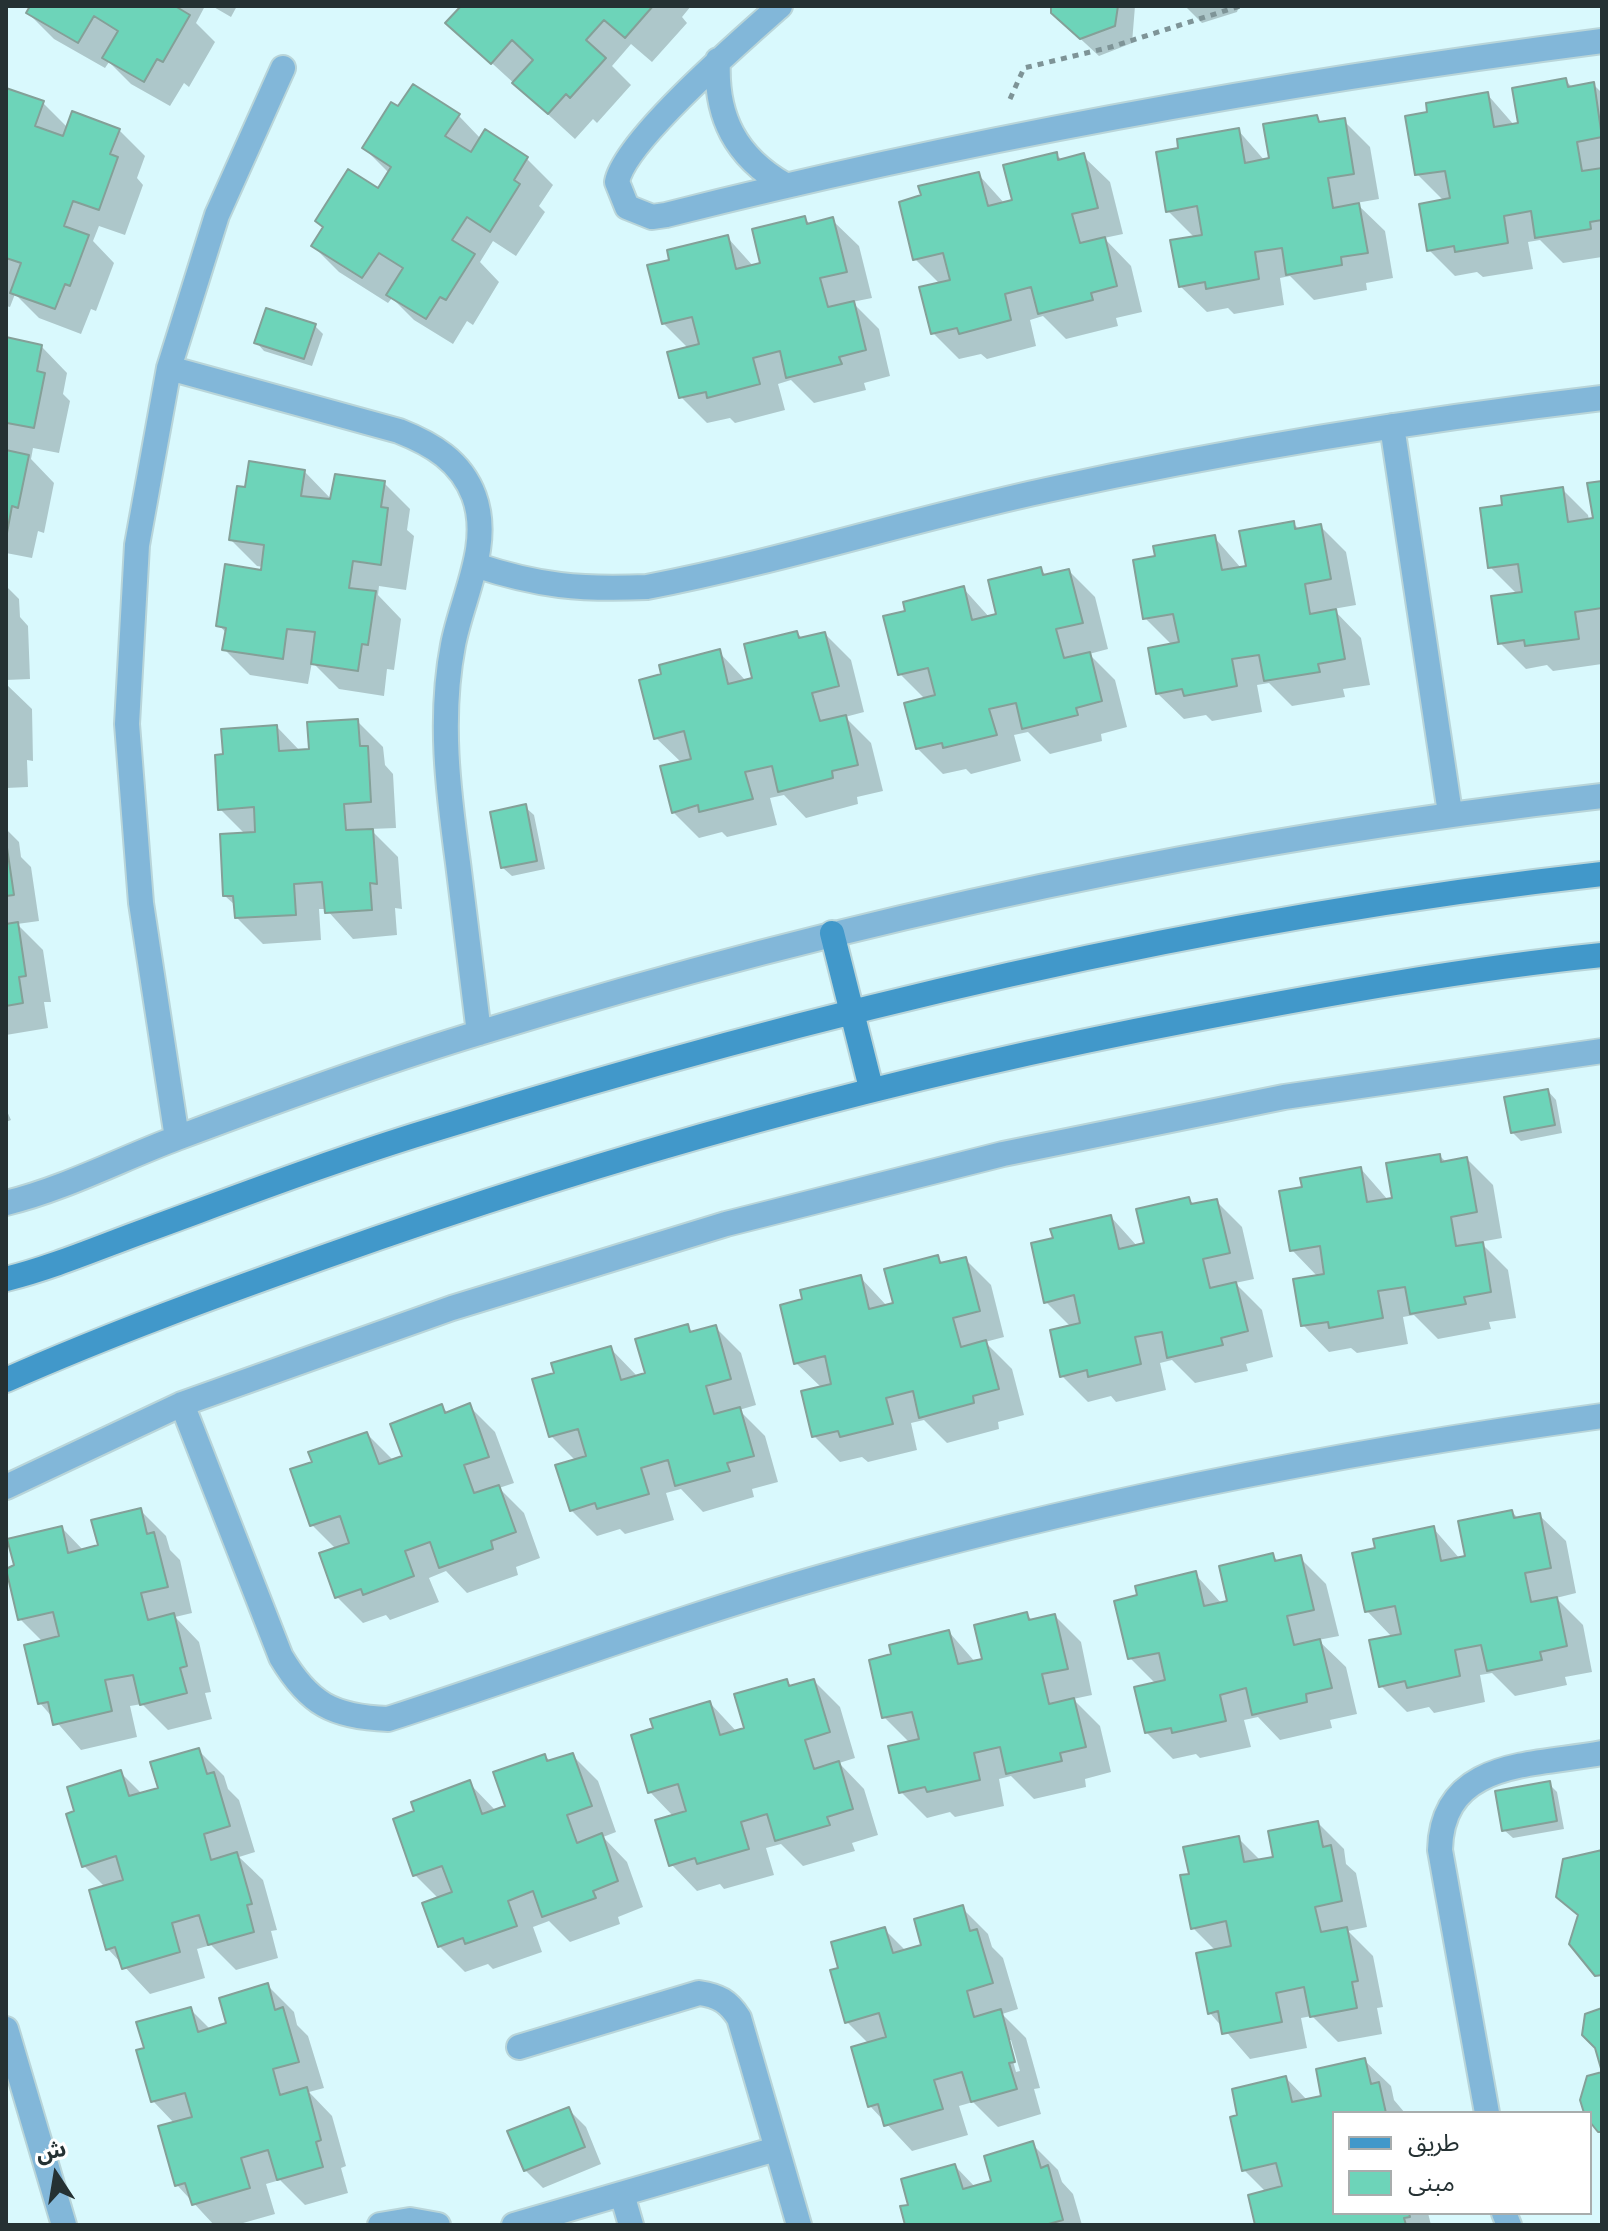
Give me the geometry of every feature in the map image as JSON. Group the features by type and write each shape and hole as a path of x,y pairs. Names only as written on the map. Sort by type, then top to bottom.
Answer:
{"street":[{"path":"780,6 718,60 625,158 617,182 620,196 627,207 652,217 993,139 1202,99 1412,66 1602,41"},
{"path":"718,60 721,110 730,134 744,155 763,173 785,185"},
{"path":"177,1138 141,903 127,724 137,545 169,368 217,215 283,68"},
{"path":"169,368 399,431 432,443 457,467 474,496 481,530 475,565 454,641 445,720 446,773 479,1033"},
{"path":"475,565 528,582 587,589 647,587 1046,490 1392,426 1602,398"},
{"path":"1392,426 1450,813"},
{"path":"6,1203 177,1138 479,1033 832,933 1037,885 1243,846 1450,813 1602,796"},
{"path":"6,1279 422,1133 625,1071 852,1013 1093,957 1336,913 1602,874"},
{"path":"832,933 871,1088"},
{"path":"6,1380 232,1290 435,1217 640,1153 871,1088 1094,1038 1343,991 1602,955"},
{"path":"6,1487 182,1404 467,1303 726,1224 987,1157 1284,1097 1602,1051"},
{"path":"182,1404 281,1657 298,1685 323,1706 344,1714 388,1719 621,1638 825,1576 1032,1521 1256,1472 1451,1437 1602,1416"},
{"path":"1487,2111 1440,1850 1441,1825 1451,1802 1459,1793 1468,1784 1490,1774 1602,1753"},
{"path":"519,2047 699,1993 716,1995 730,2004 739,2018 799,2225"},
{"path":"6,2029 64,2225"},
{"path":"514,2225 776,2149"},
{"path":"622,2194 631,2225"},
{"path":"380,2225 410,2220 438,2225"}],"path":[{"path":"993,139 1024,68 1111,47 1240,6"}],"building":[{"path":"30,6 175,6 190,15 163,62 157,59 144,82 102,58 118,31 94,16 78,43 26,13"},
{"path":"461,6 653,6 625,38 604,20 586,40 606,58 570,98 566,94 548,114 512,83 533,60 512,40 491,64 445,23"},
{"path":"1051,6 1118,6 1115,26 1080,39 1051,13"},
{"path":"1566,78 1568,87 1594,82 1602,137 1577,142 1582,171 1602,168 1602,220 1590,222 1591,229 1535,238 1531,211 1504,216 1508,243 1455,252 1454,246 1427,251 1419,204 1450,198 1445,171 1415,175 1405,116 1427,112 1426,103 1488,92 1494,127 1518,123 1512,88"},
{"path":"413,84 460,114 445,136 471,152 485,129 528,157 514,180 520,184 490,232 467,217 452,240 475,254 446,300 440,297 426,319 386,295 403,268 379,253 362,278 311,246 323,227 315,221 348,169 378,188 391,167 362,148 391,102 398,106"},
{"path":"6,88 44,101 35,126 63,136 72,111 120,129 110,154 118,157 99,210 73,201 64,226 89,235 70,286 65,284 55,309 10,293 21,263 6,258"},
{"path":"1317,115 1319,122 1345,118 1354,174 1328,178 1333,208 1359,203 1368,253 1341,257 1342,265 1286,275 1282,248 1255,252 1259,279 1206,289 1205,282 1179,287 1170,240 1202,235 1197,206 1166,212 1156,152 1178,148 1177,139 1239,128 1245,163 1269,158 1263,124"},
{"path":"1057,152 1058,160 1084,153 1098,208 1072,214 1080,243 1105,237 1117,286 1091,293 1093,300 1038,314 1031,287 1005,294 1011,320 959,334 957,328 931,334 919,287 950,280 943,253 913,260 899,202 921,195 918,186 979,172 988,206 1012,200 1003,165"},
{"path":"805,216 807,224 833,217 847,272 820,278 828,307 854,301 866,350 839,357 842,364 786,378 780,351 753,358 760,384 707,398 706,392 679,398 667,352 699,344 692,317 662,324 647,265 669,260 667,250 728,235 736,269 760,263 752,229"},
{"path":"266,308 316,324 304,359 254,343"},
{"path":"6,337 42,345 37,371 45,373 34,428 7,423 6,428"},
{"path":"6,450 29,455 18,508 12,506 7,533"},
{"path":"249,461 305,470 301,496 330,499 335,474 385,481 381,507 388,508 381,565 353,561 349,588 376,591 368,645 362,644 358,671 311,664 315,632 287,629 283,659 222,650 226,628 216,626 225,564 261,570 264,545 229,540 237,486 245,487"},
{"path":"1602,481 1602,608 1575,612 1579,639 1525,646 1524,640 1498,644 1491,596 1522,592 1518,564 1488,568 1480,508 1502,505 1501,496 1563,487 1568,522 1593,518 1587,483"},
{"path":"1294,521 1295,529 1321,524 1331,579 1305,584 1310,614 1336,609 1345,659 1318,664 1320,672 1264,681 1259,655 1232,659 1237,686 1184,696 1182,689 1156,694 1148,648 1179,642 1173,614 1143,619 1133,560 1155,556 1153,546 1215,535 1222,570 1246,566 1239,531"},
{"path":"1041,567 1043,575 1069,569 1083,623 1056,629 1064,658 1090,652 1102,701 1076,708 1078,715 1022,729 1016,703 989,709 997,735 943,748 942,743 916,749 904,703 935,695 928,668 898,675 883,616 905,611 903,602 964,586 972,620 996,614 988,580"},
{"path":"797,631 799,638 825,632 839,686 812,693 820,721 846,715 858,765 832,771 833,778 778,792 772,766 745,772 753,799 699,812 698,805 672,813 660,766 691,759 684,731 654,739 639,680 661,674 659,665 720,649 728,684 752,678 744,644"},
{"path":"358,719 360,746 368,746 371,802 344,804 346,830 373,829 377,884 370,883 372,910 325,913 322,882 294,884 296,915 235,918 233,896 223,896 220,834 255,832 254,807 218,810 215,755 223,754 221,729 277,725 279,751 309,749 307,722"},
{"path":"526,804 537,861 501,868 490,812"},
{"path":"6,841 14,895 6,896"},
{"path":"18,922 26,976 19,977 23,1003 6,1006 6,924"},
{"path":"1548,1089 1555,1125 1511,1133 1504,1097"},
{"path":"1440,1154 1441,1162 1467,1157 1477,1212 1451,1217 1456,1246 1483,1242 1491,1292 1464,1297 1466,1304 1410,1314 1405,1287 1378,1291 1383,1318 1329,1328 1328,1322 1301,1326 1293,1279 1324,1274 1320,1246 1290,1251 1279,1191 1302,1187 1300,1178 1361,1167 1367,1202 1392,1198 1386,1163"},
{"path":"1189,1197 1191,1204 1217,1199 1230,1253 1203,1259 1210,1288 1236,1282 1248,1331 1221,1338 1223,1345 1167,1358 1162,1332 1135,1337 1141,1364 1088,1377 1087,1370 1060,1377 1050,1330 1080,1323 1074,1295 1044,1303 1031,1243 1053,1238 1050,1229 1111,1215 1119,1249 1144,1243 1136,1209"},
{"path":"938,1255 940,1263 966,1257 980,1311 953,1318 961,1347 986,1340 999,1389 973,1396 974,1403 919,1418 913,1391 886,1398 893,1424 840,1437 838,1431 812,1437 801,1391 831,1384 825,1356 794,1364 780,1305 802,1299 800,1290 861,1275 869,1309 893,1303 884,1269"},
{"path":"688,1324 690,1332 716,1325 731,1379 706,1386 714,1414 740,1407 754,1456 727,1463 730,1471 675,1486 668,1460 641,1468 649,1494 597,1509 595,1503 570,1511 555,1465 586,1456 578,1429 549,1437 532,1379 554,1373 551,1363 611,1346 621,1380 645,1373 635,1339"},
{"path":"470,1403 489,1457 464,1465 474,1493 499,1485 516,1532 491,1541 493,1549 439,1568 430,1542 405,1551 414,1576 363,1595 361,1589 335,1598 319,1553 349,1543 340,1516 310,1526 290,1469 312,1462 308,1452 367,1432 379,1464 402,1456 390,1424 442,1404 445,1413"},
{"path":"141,1508 147,1534 154,1532 168,1587 141,1593 148,1620 174,1613 187,1666 180,1668 187,1693 140,1705 133,1675 105,1680 112,1711 53,1725 48,1702 38,1704 24,1645 59,1636 53,1612 18,1620 6,1569 14,1565 7,1539 62,1526 68,1553 98,1545 91,1520"},
{"path":"1512,1510 1514,1518 1540,1513 1551,1568 1525,1573 1531,1602 1557,1597 1567,1646 1540,1652 1542,1660 1487,1671 1481,1645 1455,1650 1460,1676 1407,1688 1405,1681 1379,1687 1369,1640 1401,1634 1395,1606 1365,1612 1352,1553 1375,1548 1373,1539 1434,1526 1441,1561 1465,1556 1458,1521"},
{"path":"1273,1553 1275,1561 1301,1555 1314,1610 1287,1616 1294,1645 1320,1639 1332,1688 1306,1694 1307,1702 1252,1715 1246,1688 1220,1695 1226,1721 1172,1733 1171,1728 1145,1733 1134,1687 1165,1680 1159,1653 1128,1659 1114,1601 1137,1595 1135,1586 1196,1571 1204,1606 1227,1601 1219,1566"},
{"path":"1027,1612 1029,1620 1055,1614 1068,1669 1042,1674 1049,1704 1074,1698 1086,1747 1060,1753 1062,1761 1006,1774 1000,1747 974,1753 980,1780 927,1792 925,1787 899,1793 888,1746 919,1739 912,1712 882,1718 869,1660 891,1654 889,1645 949,1630 958,1664 982,1659 974,1625"},
{"path":"787,1679 789,1686 814,1679 830,1732 805,1740 814,1769 839,1761 853,1809 827,1817 830,1825 775,1841 767,1814 741,1822 749,1849 697,1864 695,1858 669,1866 655,1820 686,1811 678,1784 648,1793 631,1735 653,1728 650,1719 710,1701 720,1735 744,1728 734,1694"},
{"path":"199,1748 207,1774 214,1772 230,1826 204,1834 211,1860 237,1852 252,1904 247,1905 254,1932 208,1945 199,1915 172,1923 180,1952 122,1969 115,1947 106,1950 89,1890 123,1880 116,1856 82,1867 66,1814 74,1811 67,1787 121,1770 129,1796 158,1788 150,1762"},
{"path":"573,1753 592,1806 567,1815 577,1843 602,1833 618,1881 593,1891 596,1898 542,1917 533,1891 508,1901 517,1926 465,1944 463,1938 438,1947 422,1903 452,1892 442,1866 413,1876 393,1819 414,1811 411,1802 470,1780 482,1814 505,1806 493,1772 545,1754 547,1761"},
{"path":"1550,1781 1557,1821 1502,1831 1495,1791"},
{"path":"1318,1821 1323,1847 1331,1845 1342,1901 1315,1907 1321,1932 1347,1927 1358,1981 1352,1982 1357,2008 1310,2017 1304,1987 1276,1993 1282,2022 1222,2034 1218,2011 1208,2014 1196,1953 1231,1946 1226,1921 1191,1929 1180,1875 1189,1874 1183,1847 1239,1836 1244,1862 1273,1857 1268,1831"},
{"path":"1602,1850 1602,1975 1595,1976 1569,1944 1578,1915 1556,1897 1563,1859"},
{"path":"963,1905 970,1931 977,1929 993,1983 967,1991 974,2017 1001,2009 1015,2062 1009,2063 1017,2089 971,2102 962,2072 934,2080 943,2109 884,2126 878,2104 868,2107 851,2047 886,2037 879,2013 845,2023 830,1970 838,1968 831,1942 885,1927 893,1953 921,1945 914,1919"},
{"path":"268,1983 275,2010 283,2007 299,2062 273,2069 280,2095 307,2087 321,2140 316,2142 323,2167 277,2180 268,2150 241,2158 250,2188 192,2205 185,2183 175,2186 158,2126 192,2117 185,2093 151,2102 136,2050 144,2048 136,2022 191,2007 198,2032 226,2023 219,1998"},
{"path":"1602,2008 1602,2072 1595,2048 1582,2035 1585,2014"},
{"path":"1365,2058 1371,2084 1379,2082 1386,2111 1332,2111 1332,2215 1410,2215 1404,2218 1406,2225 1255,2225 1248,2195 1282,2186 1276,2163 1242,2171 1230,2117 1237,2115 1232,2089 1286,2076 1292,2102 1321,2096 1316,2069"},
{"path":"1602,2072 1602,2132 1592,2124 1592,2111 1583,2111 1580,2100 1587,2076"},
{"path":"569,2107 585,2147 524,2171 507,2131"},
{"path":"1033,2141 1041,2168 1048,2165 1063,2220 1045,2225 905,2225 900,2206 908,2205 901,2179 955,2164 963,2189 991,2181 984,2156"}]}
